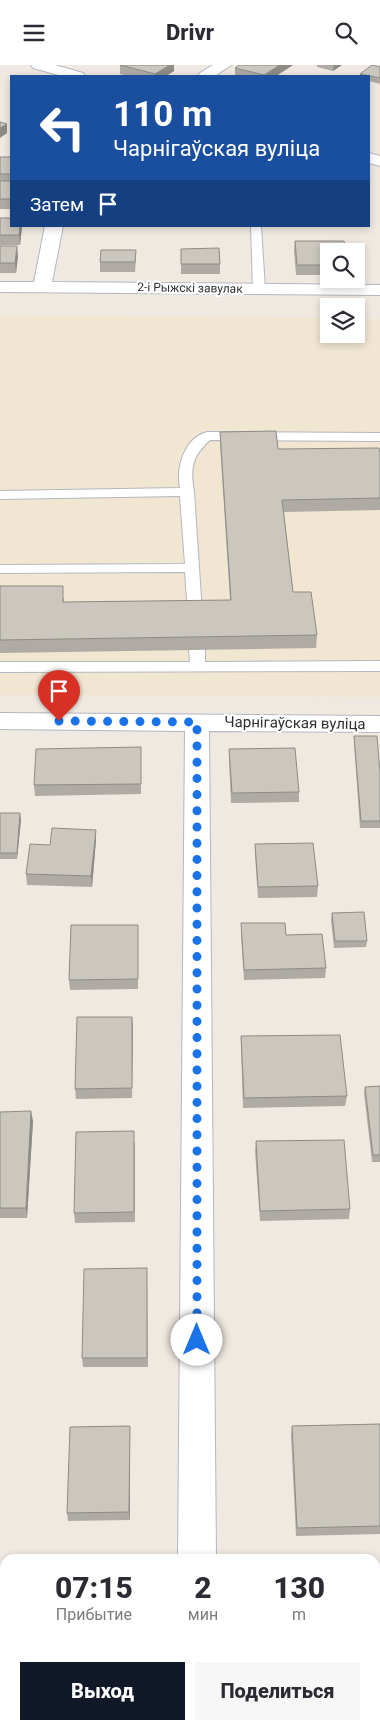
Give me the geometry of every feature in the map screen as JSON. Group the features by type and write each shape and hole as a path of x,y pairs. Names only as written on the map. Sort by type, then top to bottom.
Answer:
{"street":[{"path":"38,65 74,75"},
{"path":"207,75 224,65"},
{"path":"42,287 54,227"},
{"name":"2-і Рыжскі завулак","path":"0,287 380,290"},
{"name":"Чарнігаўская вуліца","path":"0,721 380,724"},
{"path":"197,722 197,1554"}],"lane":[{"path":"256,227 259,289"},
{"path":"195,613 187,492 184,474 192,449 207,437 380,437"},
{"path":"0,495 187,492"},
{"path":"0,569 192,568"},
{"path":"197,650 198,667"},
{"path":"0,667 380,666"}],"shaded area":[{"path":"0,315 320,318 320,343 365,343 365,319 380,319 380,697 0,695"}],"building":[{"path":"120,65 170,65 155,74"},
{"path":"239,65 280,65 264,75 235,68"},
{"path":"372,65 380,67 380,78 360,74"},
{"path":"0,122 7,124 0,128"},
{"path":"0,157 10,157 10,174 0,174"},
{"path":"0,181 10,181 10,199 0,199"},
{"path":"0,218 10,218 10,227 20,227 19,235 0,235"},
{"path":"295,241 344,241 344,243 320,243 320,265 297,265"},
{"path":"0,246 17,246 15,263 0,263"},
{"path":"219,248 220,264 181,264 181,249"},
{"path":"101,250 136,250 135,262 100,262"},
{"path":"276,431 278,449 379,448 380,452 380,498 282,500 293,592 311,592 317,635 0,640 0,586 63,586 63,602 231,600 220,432"},
{"path":"354,736 377,736 380,772 380,821 361,821"},
{"path":"141,747 141,784 34,785 36,749"},
{"path":"295,748 299,792 232,793 229,749"},
{"path":"0,813 20,813 17,853 0,853"},
{"path":"52,828 96,830 91,876 26,874 30,844 50,845"},
{"path":"313,843 318,886 258,887 255,844"},
{"path":"364,912 367,941 335,941 332,913"},
{"path":"241,923 285,923 286,935 322,934 326,968 244,970"},
{"path":"71,925 138,925 138,979 69,980"},
{"path":"77,1017 132,1017 132,1088 75,1089"},
{"path":"340,1035 347,1096 244,1098 241,1036"},
{"path":"380,1086 380,1155 373,1155 365,1087"},
{"path":"31,1111 26,1208 0,1208 0,1112"},
{"path":"134,1131 134,1212 74,1213 76,1132"},
{"path":"344,1140 350,1209 260,1211 256,1141"},
{"path":"147,1268 147,1358 82,1358 84,1269"},
{"path":"380,1424 380,1526 297,1528 292,1426"},
{"path":"130,1426 129,1512 67,1513 70,1427"}],"route":[{"path":"59,721 197,722 197,1340"}]}
